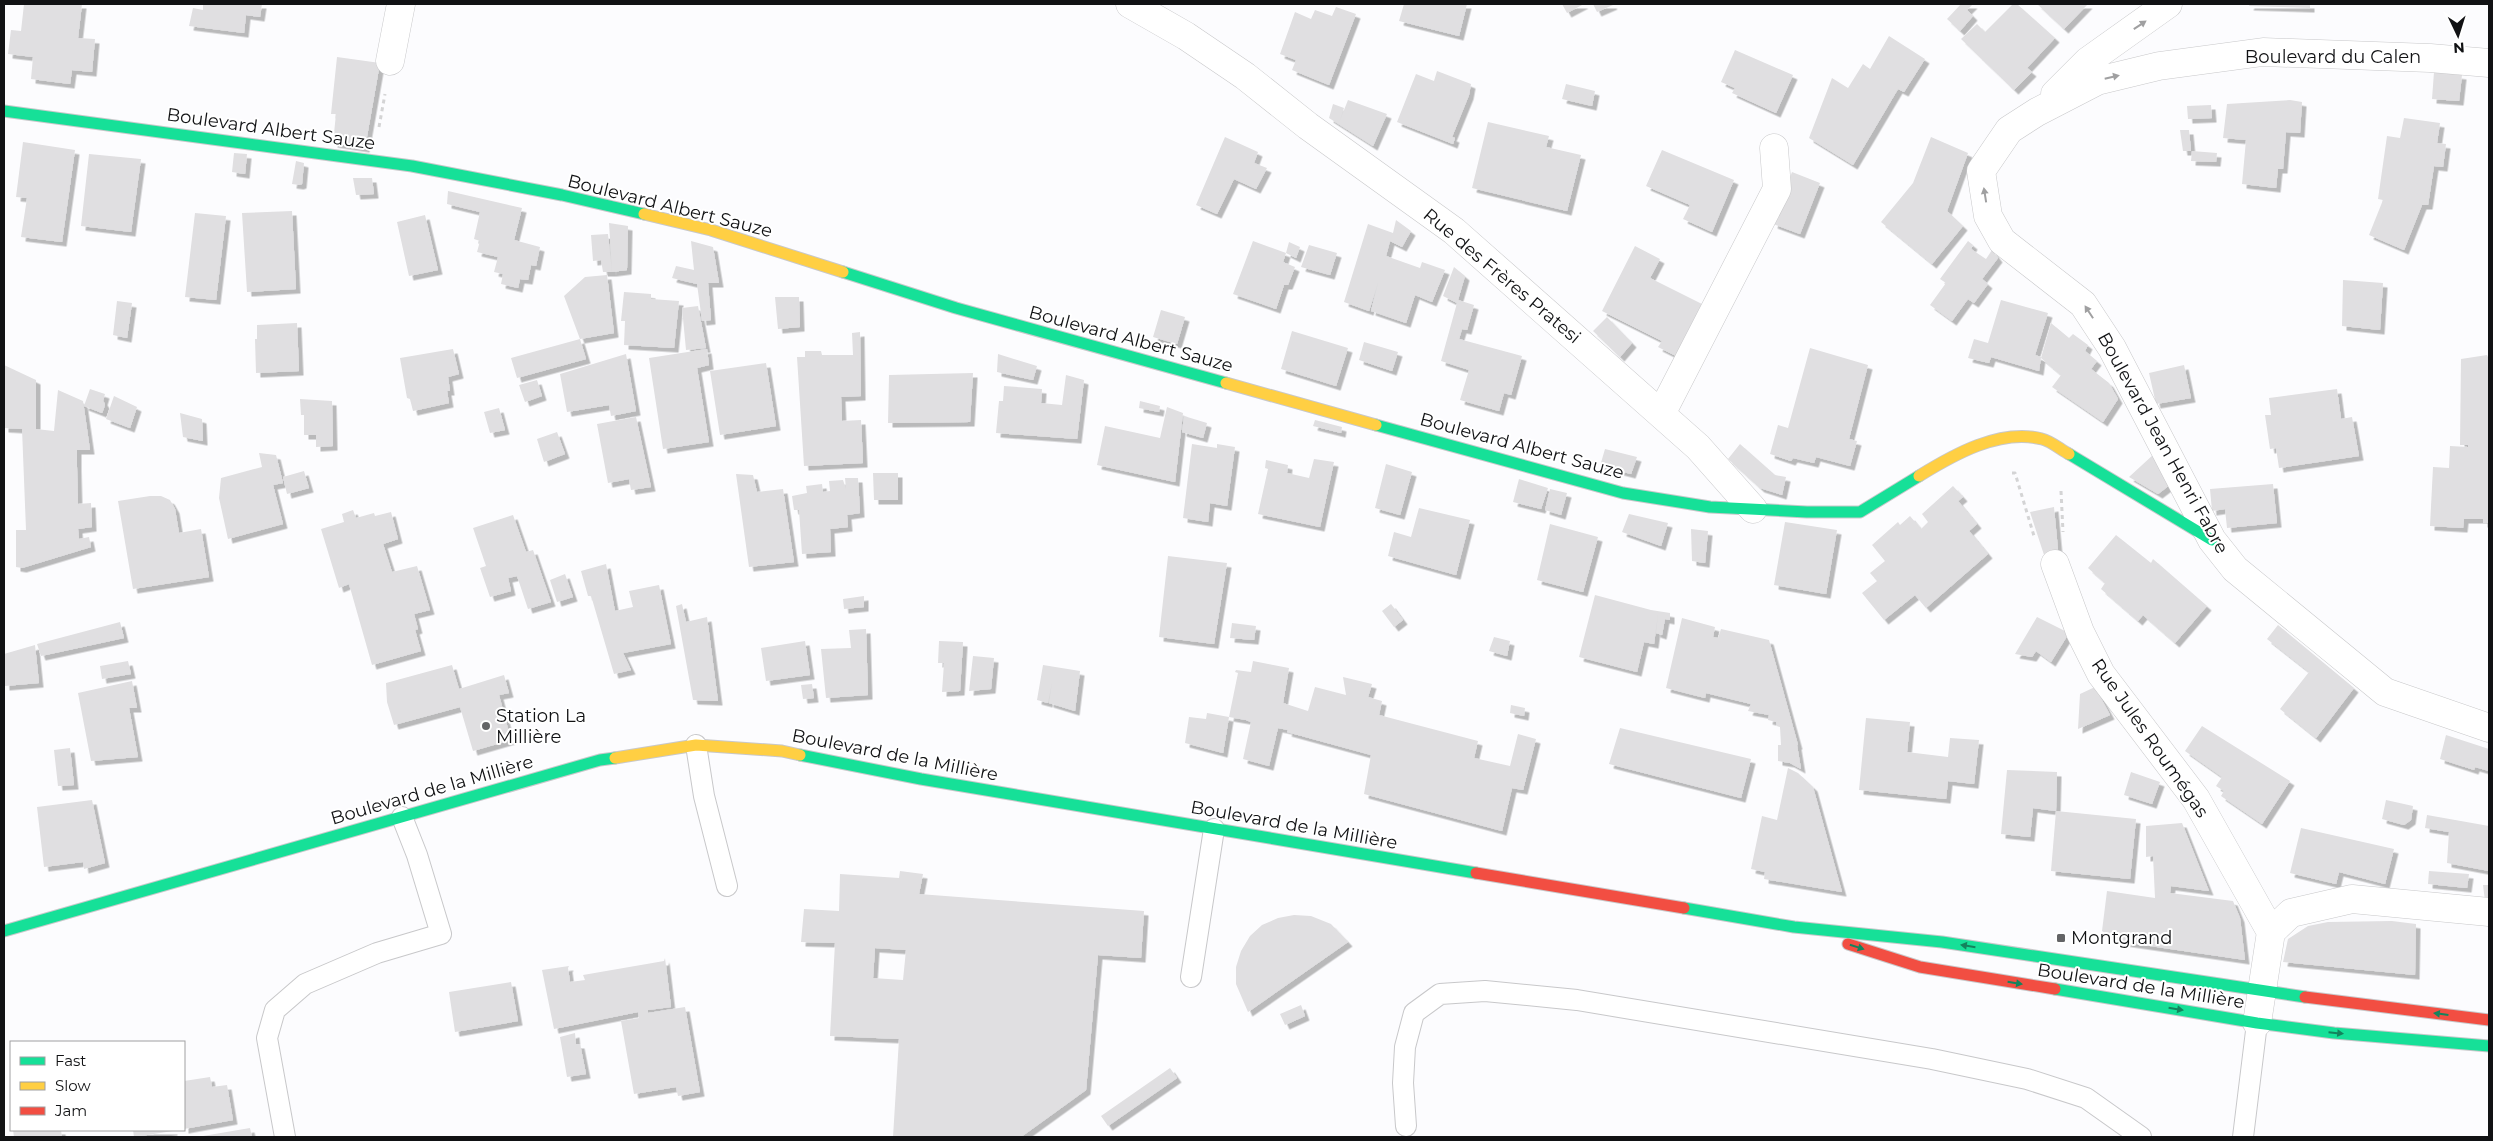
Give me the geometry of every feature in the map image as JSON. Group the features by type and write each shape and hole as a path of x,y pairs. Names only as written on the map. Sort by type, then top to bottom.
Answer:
{"main road":[{"name":"Boulevard Albert Sauze","path":"4,111 412,166 562,195 711,230 956,308 1622,493 1710,507 1860,512 1944,461 1987,443 2011,436 2043,439 2212,540"},
{"name":"Boulevard de la Millière","path":"4,930 600,760 696,745 782,751 921,779 1794,927 1942,942 2263,991 2489,1020"},
{"name":"Boulevard de la Millière","path":"1794,927 1920,967 2257,1023 2334,1033 2489,1046"}],"street":[{"path":"390,62 401,4"},
{"name":"Rue des Frères Pratesi","path":"1130,4 1186,36 1245,76 1308,126 1454,231 1698,447 1753,509"},
{"path":"2036,112 2088,61 2168,4"},
{"name":"Boulevard du Calen","path":"2036,112 2097,81 2159,66 2263,52 2430,58 2489,63"},
{"name":"Boulevard Jean Henri Fabre","path":"2036,112 2009,130 1981,171 1988,216 2002,240 2083,304 2112,348 2212,540 2235,569 2386,692 2489,728"},
{"path":"1661,414 1777,189 1774,148"},
{"name":"Rue Jules Roumégas","path":"2055,564 2080,632 2101,674 2196,799 2271,932"},
{"path":"2257,1023 2271,932 2292,913 2352,899 2489,912"}],"lane":[{"path":"696,745 704,796 727,886"},
{"path":"281,1132 267,1038 275,1010 305,984 377,953 441,934 417,855 402,817"},
{"path":"1191,978 1214,829"},
{"path":"1406,1126 1403,1083 1405,1047 1414,1013 1440,994 1485,991 1578,1000 1932,1059 2027,1079 2086,1098 2141,1137"},
{"path":"2243,1137 2257,1023"}],"path":[{"path":"373,161 390,62"},
{"path":"2015,473 2022,498"}],"building":[{"path":"24,4 82,4 78,38 95,39 92,72 72,70 70,84 31,79 33,57 8,54 11,30 21,31"},
{"path":"203,4 262,4 260,17 246,15 244,33 189,26 193,8 203,10"},
{"path":"1404,4 1467,4 1459,36 1399,21"},
{"path":"1562,4 1584,4 1567,13"},
{"path":"1593,4 1612,4 1613,5 1597,12"},
{"path":"1961,4 1973,4 1967,10 1973,16 1960,31 1947,19"},
{"path":"2013,4 2017,4 2055,38 2027,68 2032,72 2014,90 1961,39 1977,24 1985,32"},
{"path":"2037,4 2088,4 2064,29"},
{"path":"2250,4 2310,4 2310,8 2249,6"},
{"path":"1336,7 1356,14 1329,85 1292,70 1296,60 1280,54 1295,12 1311,19 1315,10 1332,16"},
{"path":"1889,36 1925,59 1904,92 1898,89 1853,165 1809,138 1832,78 1848,88 1863,64 1870,69"},
{"path":"1735,50 1793,75 1776,113 1732,93 1735,88 1721,82"},
{"path":"337,57 380,63 365,148 333,143 336,114 331,114"},
{"path":"1437,71 1471,84 1469,95 1452,137 1455,138 1453,144 1397,122 1416,74 1434,81"},
{"path":"2434,72 2462,75 2459,101 2432,99"},
{"path":"1566,84 1595,91 1592,106 1562,99"},
{"path":"1348,100 1387,114 1373,146 1329,118 1333,104 1344,108 1340,120"},
{"path":"2290,100 2302,102 2300,133 2286,132 2283,169 2278,169 2276,188 2242,184 2246,140 2223,138 2227,104"},
{"path":"2211,105 2212,118 2188,119 2187,106"},
{"path":"2404,118 2440,123 2437,143 2446,144 2443,167 2434,166 2428,205 2422,205 2404,250 2369,235 2383,200 2378,199 2387,136 2400,138"},
{"path":"1488,122 1549,136 1546,147 1581,155 1567,211 1472,188"},
{"path":"2180,130 2189,130 2191,151 2183,151"},
{"path":"1225,137 1258,152 1254,163 1267,168 1256,189 1234,179 1217,214 1196,205"},
{"path":"1931,137 1968,153 1947,211 1963,226 1932,264 1881,222 1913,183"},
{"path":"23,142 75,150 62,242 21,237 27,198 16,197"},
{"path":"1662,150 1734,180 1712,232 1683,219 1690,205 1646,186"},
{"path":"2192,151 2217,153 2216,162 2191,161"},
{"path":"234,153 247,154 245,174 232,172"},
{"path":"89,154 141,159 131,232 81,226"},
{"path":"296,161 304,163 302,184 299,185 292,184"},
{"path":"1792,172 1820,183 1800,234 1773,224"},
{"path":"353,178 372,178 374,194 356,195"},
{"path":"448,191 522,208 514,240 540,247 536,266 531,265 528,280 520,279 518,288 501,284 503,274 494,272 498,257 477,252 480,241 474,239 480,212 447,204"},
{"path":"292,211 296,289 247,292 242,213"},
{"path":"195,213 226,216 216,300 185,297"},
{"path":"425,215 438,270 409,276 397,222"},
{"path":"1396,220 1411,231 1402,247 1390,241 1386,256 1420,268 1422,262 1445,270 1432,302 1415,295 1406,323 1371,311 1378,283 1369,311 1344,302 1368,224 1393,233"},
{"path":"609,223 628,226 627,270 612,272"},
{"path":"608,234 612,272 603,272 601,260 593,261 591,235"},
{"path":"691,241 713,247 719,283 708,283 711,320 702,321 697,284 672,278 676,266 694,270"},
{"path":"1253,241 1286,253 1283,262 1295,267 1288,285 1284,285 1276,309 1233,294"},
{"path":"1968,241 1973,245 1971,249 1986,259 1992,250 1998,258 1982,279 1988,284 1974,303 1968,299 1952,321 1930,305 1946,283 1940,279"},
{"path":"1289,242 1300,247 1296,258 1286,253"},
{"path":"1309,245 1337,253 1330,275 1301,267"},
{"path":"1635,246 1660,259 1650,278 1702,304 1676,356 1658,347 1662,341 1602,311"},
{"path":"1454,267 1465,276 1458,300 1474,305 1467,330 1462,329 1459,339 1522,356 1511,395 1504,393 1499,411 1460,400 1469,370 1441,361 1457,303 1443,296"},
{"path":"607,275 614,333 580,339 564,296 585,277"},
{"path":"2343,280 2383,283 2380,330 2342,326"},
{"path":"624,292 651,294 651,299 679,301 674,348 624,345 625,321 621,321"},
{"path":"775,297 799,297 800,327 778,329"},
{"path":"2001,300 2048,313 2035,355 2041,357 2039,371 1991,357 1989,363 1968,358 1974,339 1988,343"},
{"path":"117,301 132,303 127,338 113,335"},
{"path":"698,306 706,348 686,350 682,308"},
{"path":"1161,310 1185,317 1177,344 1153,337"},
{"path":"1607,317 1632,343 1620,357 1593,331"},
{"path":"297,323 299,371 256,373 255,339 257,339 257,325"},
{"path":"2051,323 2069,338 2073,334 2088,345 2085,351 2097,361 2091,369 2109,383 2118,399 2103,422 2052,387 2061,375 2041,358"},
{"path":"1292,331 1348,348 1336,386 1281,369"},
{"path":"860,332 861,396 841,397 842,421 861,420 863,463 804,466 797,357 805,357 805,351 821,351 822,355 853,355 852,333"},
{"path":"580,339 586,359 517,378 511,358"},
{"path":"1364,342 1398,352 1392,371 1359,360"},
{"path":"1810,348 1868,365 1849,439 1857,441 1850,466 1816,457 1814,463 1793,458 1791,461 1770,454 1778,425 1788,428"},
{"path":"453,349 459,374 448,377 450,391 447,391 449,403 413,411 410,399 407,398 400,358"},
{"path":"707,349 709,365 697,368 709,442 663,449 649,358"},
{"path":"626,354 636,411 611,416 609,405 567,412 560,374"},
{"path":"998,354 1037,366 1033,380 997,372"},
{"path":"2487,355 2489,359 2489,523 2483,523 2483,519 2464,519 2463,528 2430,526 2433,467 2449,468 2450,446 2468,447 2468,445 2460,445 2461,359"},
{"path":"766,363 776,426 720,435 710,371"},
{"path":"4,365 36,380 36,429 54,431 58,390 83,401 90,450 77,450 77,467 78,504 91,503 92,527 78,529 79,539 89,537 91,547 22,568 16,567 16,530 26,530 22,429 4,428"},
{"path":"2184,365 2191,398 2156,404 2149,373"},
{"path":"973,373 970,422 888,423 889,375"},
{"path":"1066,375 1084,380 1077,439 996,433 999,401 1003,401 1004,386 1042,389 1041,403 1062,405"},
{"path":"537,380 542,396 525,402 519,385"},
{"path":"90,389 105,394 103,401 105,404 102,413 84,406"},
{"path":"2337,389 2341,419 2352,417 2359,456 2279,468 2276,448 2270,449 2265,415 2271,415 2269,398"},
{"path":"114,396 137,407 130,428 106,419"},
{"path":"300,399 332,401 333,446 316,447 316,435 304,435 304,415 301,415"},
{"path":"1140,401 1160,406 1159,412 1139,408"},
{"path":"1167,407 1183,413 1175,482 1097,465 1105,426 1160,438"},
{"path":"499,408 505,430 490,433 484,412"},
{"path":"180,413 202,419 203,441 183,437"},
{"path":"1184,416 1207,423 1203,438 1182,432"},
{"path":"636,417 651,487 631,490 629,479 608,483 597,424"},
{"path":"1315,420 1342,427 1341,433 1313,426"},
{"path":"557,432 565,454 544,462 537,439"},
{"path":"1192,444 1217,448 1217,444 1235,447 1227,506 1210,503 1208,522 1183,518"},
{"path":"1740,444 1775,475 1786,477 1782,495 1760,488 1728,459"},
{"path":"1605,449 1637,457 1631,474 1600,466"},
{"path":"259,453 276,455 283,483 273,485 283,524 228,539 219,498 221,478 262,467"},
{"path":"2154,454 2171,484 2158,494 2129,477"},
{"path":"1314,459 1334,462 1320,527 1258,514 1268,469 1265,468 1266,460 1288,465 1287,473 1309,478"},
{"path":"1386,464 1412,472 1400,515 1375,508"},
{"path":"304,471 309,488 287,494 283,477"},
{"path":"873,473 898,473 898,500 874,500"},
{"path":"736,474 753,475 757,492 783,489 794,562 749,567"},
{"path":"845,478 858,478 860,513 847,515 848,527 830,529 831,552 802,554 799,510 794,510 792,496 807,493 806,486 822,484 823,492 830,491 829,481 843,480 846,489"},
{"path":"1519,479 1548,488 1541,509 1513,502"},
{"path":"2273,484 2277,523 2227,528 2225,509 2212,511 2210,489"},
{"path":"1953,486 1963,497 1958,501 1977,524 1969,531 1988,554 1926,608 1915,595 1884,620 1862,593 1877,581 1870,573 1885,561 1872,545 1898,522 1900,525 1910,516 1921,529 1928,522 1922,514"},
{"path":"1550,489 1567,493 1561,515 1545,510"},
{"path":"161,496 170,500 175,509 179,533 201,529 209,577 133,589 118,501"},
{"path":"2054,507 2058,550 2044,555 2030,512"},
{"path":"1419,508 1470,520 1456,575 1388,556 1394,532 1411,537"},
{"path":"353,510 356,518 374,513 375,516 391,512 398,539 383,544 392,572 417,566 430,610 414,614 418,629 415,630 421,651 372,665 349,584 339,588 321,529 344,522 342,514"},
{"path":"1629,514 1668,523 1661,546 1622,532"},
{"path":"513,515 526,552 533,550 551,602 528,609 517,576 508,578 511,591 490,597 480,568 486,566 473,528"},
{"path":"1785,522 1837,530 1826,594 1774,585"},
{"path":"1550,524 1598,537 1583,592 1537,580"},
{"path":"1691,529 1708,531 1705,563 1692,561"},
{"path":"2116,535 2151,563 2153,559 2207,606 2175,643 2143,615 2138,621 2101,589 2105,583 2088,568"},
{"path":"1168,556 1227,563 1214,644 1159,637"},
{"path":"606,564 615,611 633,607 629,591 659,585 671,644 623,653 631,670 614,674 592,599 591,596 588,596 581,571"},
{"path":"565,574 573,597 557,602 550,580"},
{"path":"1595,595 1651,610 1670,613 1670,620 1665,619 1662,635 1656,633 1658,614 1654,644 1644,642 1637,672 1579,657"},
{"path":"864,596 864,607 844,609 843,599"},
{"path":"682,604 686,622 707,617 718,701 693,700 676,606"},
{"path":"1391,604 1403,620 1394,627 1382,611"},
{"path":"2037,617 2069,633 2051,662 2036,651 2032,657 2015,654"},
{"path":"1682,618 1715,627 1713,637 1718,638 1721,629 1769,640 1798,745 1801,769 1790,763 1778,761 1778,745 1781,745 1780,727 1777,726 1776,722 1768,720 1769,715 1748,711 1751,704 1706,693 1705,698 1666,688"},
{"path":"120,622 124,638 41,656 37,644"},
{"path":"1232,623 1256,626 1254,640 1230,638"},
{"path":"2278,625 2354,688 2316,738 2280,709 2309,672 2267,639"},
{"path":"866,629 868,695 826,698 821,649 851,648 849,630"},
{"path":"1494,637 1510,641 1507,656 1489,651"},
{"path":"805,641 810,675 766,681 761,648"},
{"path":"939,641 963,642 960,691 942,692 944,663 938,663"},
{"path":"35,645 39,683 5,686 4,654"},
{"path":"973,656 994,658 991,689 969,691"},
{"path":"128,661 131,674 102,679 100,666"},
{"path":"1253,661 1289,668 1283,703 1308,711 1315,687 1346,695 1343,677 1372,684 1368,697 1382,701 1379,715 1478,741 1474,758 1510,766 1518,734 1536,739 1523,790 1512,788 1502,831 1364,794 1371,755 1287,732 1288,730 1278,728 1269,766 1243,759 1251,722 1229,717 1238,673 1235,672 1236,670 1251,672"},
{"path":"452,665 459,689 504,675 509,693 499,695 511,740 473,751 460,707 394,725 387,702 386,683"},
{"path":"1043,665 1080,671 1075,711 1049,703 1052,683 1048,703 1037,700"},
{"path":"132,681 137,708 129,708 138,757 91,761 78,693"},
{"path":"812,684 814,698 803,699 801,685"},
{"path":"2095,687 2110,715 2078,729 2080,694"},
{"path":"1511,705 1525,708 1524,716 1510,713"},
{"path":"1207,713 1229,717 1223,753 1185,743 1189,717 1206,719"},
{"path":"1866,718 1910,722 1907,752 1948,757 1950,738 1979,740 1974,784 1948,781 1946,799 1859,790"},
{"path":"2202,726 2290,781 2262,824 2221,796 2224,791 2216,786 2222,777 2185,751"},
{"path":"1620,728 1751,759 1741,798 1609,764"},
{"path":"2446,735 2489,749 2489,771 2475,767 2474,770 2440,759"},
{"path":"70,748 74,785 58,786 54,750"},
{"path":"1788,768 1798,773 1813,787 1842,892 1764,879 1765,872 1751,869 1762,816 1777,820"},
{"path":"2007,770 2057,772 2056,811 2033,808 2030,837 2001,834"},
{"path":"2131,772 2160,782 2152,804 2124,795"},
{"path":"92,800 105,863 84,869 83,862 44,867 37,807"},
{"path":"2386,800 2413,806 2411,820 2404,825 2382,819"},
{"path":"2056,811 2136,819 2130,879 2051,871"},
{"path":"2427,815 2489,826 2489,871 2447,863 2449,832 2425,828"},
{"path":"2182,823 2209,891 2171,886 2170,893 2233,901 2240,918 2245,960 2116,941 2102,931 2107,891 2155,898 2153,856 2146,857 2146,826"},
{"path":"2301,828 2394,849 2385,884 2339,872 2336,884 2290,873"},
{"path":"900,871 923,874 919,894 1144,911 1141,958 1098,955 1086,1090 1021,1137 893,1137 899,1039 830,1036 835,943 801,942 804,909 839,911 840,874 899,878","holes":["875,948 906,950 903,980 873,978"]},
{"path":"2429,871 2469,874 2467,888 2428,884"},
{"path":"2483,885 2489,885 2489,900 2485,901"},
{"path":"1294,915 1311,916 1331,924 1348,942 1248,1012 1236,984 1236,967 1241,951 1250,936 1262,925 1278,918"},
{"path":"2392,921 2416,924 2415,975 2283,962 2288,939 2308,926 2328,922"},
{"path":"665,958 671,1007 648,1010 648,1013 685,1007 700,1092 678,1096 676,1087 634,1094 621,1021 639,1018 638,1012 554,1029 542,970 569,966 570,982 585,980 583,975 664,961"},
{"path":"511,982 518,1021 455,1032 449,992"},
{"path":"1301,1005 1305,1016 1285,1025 1280,1014"},
{"path":"575,1033 576,1044 580,1044 586,1074 567,1077 560,1037"},
{"path":"1170,1068 1177,1078 1108,1126 1101,1116"},
{"path":"210,1077 212,1087 227,1085 233,1120 185,1129 185,1081"},
{"path":"250,1128 252,1137 203,1136"},
{"path":"13,1131 61,1131 62,1137 14,1137"},
{"path":"133,1131 173,1131 134,1137"}],"traffic: fast":[{"path":"4,111 412,166 562,195 644,214"},
{"path":"843,272 956,308 1226,383"},
{"path":"1376,425 1623,493 1710,507 1807,512 1860,512 1919,476"},
{"path":"2069,454 2212,540"},
{"path":"800,755 921,779 1476,873"},
{"path":"4,931 600,760 615,758"},
{"path":"1684,908 1794,927 1942,942 2305,997"},
{"path":"2055,989 2257,1023 2334,1033 2489,1046"}],"traffic: slow":[{"path":"644,214 711,230 843,272"},
{"path":"1226,383 1376,425"},
{"path":"1919,476 1962,452 1994,440 2010,437 2042,439 2069,454"},
{"path":"615,758 696,745 782,751 800,755"}],"traffic: jam":[{"path":"1476,873 1684,908"},
{"path":"1848,944 1920,967 2055,989"},
{"path":"2305,997 2489,1020"}],"place":[{"name":"Station La Millière","path":"486,726"},
{"name":"Montgrand","path":"2061,938"}]}
